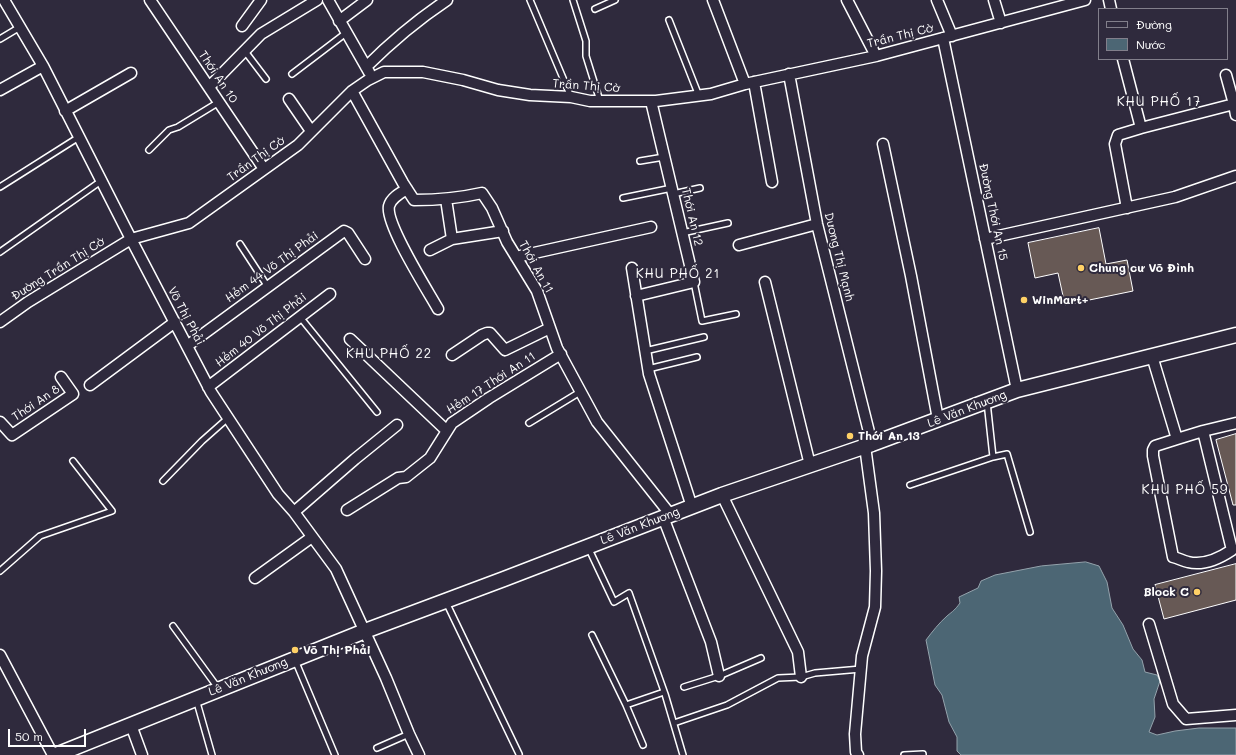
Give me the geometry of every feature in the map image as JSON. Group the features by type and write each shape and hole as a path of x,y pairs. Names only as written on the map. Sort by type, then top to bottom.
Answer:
{"main road":[{"name":"Lê Văn Khương","path":"54,755 365,631 692,506 869,445 1017,390 1236,335"}],"street":[{"name":"Võ Thị Phải","path":"4,0 43,66 208,387 278,494 294,512 336,569 386,678 419,755"},
{"name":"Thới An 10","path":"150,0 264,169"},
{"path":"242,26 261,0"},
{"path":"209,87 261,34 317,0"},
{"path":"328,0 339,22 372,78"},
{"path":"339,22 367,0"},
{"path":"366,67 390,43 425,14 447,0"},
{"path":"713,0 750,83 772,182"},
{"path":"847,0 876,56"},
{"name":"Đường Thới An 15","path":"937,0 948,37 985,239 1017,390"},
{"path":"994,0 1001,23"},
{"name":"Trần Thị Cờ","path":"131,239 189,223 298,145 352,91 384,72 423,72 463,80 498,90 530,95 571,97 590,101 651,101 711,94 789,74 876,56 1085,0"},
{"path":"1123,60 1141,128"},
{"path":"0,90 43,66"},
{"path":"65,111 131,73"},
{"name":"Dương Thị Mạnh","path":"789,74 817,224 869,445 874,514 876,572 875,607 862,656 855,734 856,752 858,755"},
{"path":"1226,75 1236,115"},
{"name":"Thới An 11","path":"352,91 414,200 446,199 482,193 492,208 502,231 536,291 561,354 597,422 667,516 711,642 719,676"},
{"path":"288,99 311,131"},
{"name":"Thới An 12","path":"651,101 694,282"},
{"path":"1127,208 1114,142 1118,135 1234,104"},
{"path":"883,144 938,419"},
{"path":"985,239 1175,197 1236,176"},
{"path":"407,188 390,203 389,212 406,254 438,309"},
{"path":"446,199 452,239"},
{"path":"739,245 817,224"},
{"path":"516,257 651,227"},
{"name":"Hẻm 44 Võ Thị Phải","path":"187,346 344,231 348,233 365,259"},
{"path":"430,250 452,239 502,231"},
{"name":"Đường Trần Thị Cờ","path":"0,322 28,302 131,239"},
{"path":"632,268 648,369 692,506"},
{"path":"636,296 694,282"},
{"path":"765,282 810,465"},
{"name":"Hẻm 40 Võ Thị Phải","path":"208,387 330,294"},
{"path":"90,385 175,322"},
{"path":"452,356 486,333 490,334 505,350 550,328"},
{"path":"350,339 447,431"},
{"name":"Hẻm 17 Thới An 11","path":"348,510 398,478 406,477 430,458 452,423 561,354"},
{"path":"1152,356 1177,439"},
{"name":"Thới An 8","path":"0,422 12,436 73,394 61,377"},
{"path":"1203,431 1232,550 1206,562 1188,563 1173,556 1153,450 1159,444 1203,431 1236,423"},
{"path":"294,512 355,459 398,425"},
{"path":"722,495 798,652 801,677"},
{"path":"254,578 312,537"},
{"path":"1149,624 1173,704 1186,719 1236,715"},
{"path":"0,655 54,755"},
{"path":"131,725 142,755"}],"lane":[{"path":"530,0 571,97"},
{"path":"573,0 586,41 586,56 600,101"},
{"path":"595,9 615,0"},
{"path":"669,20 699,96"},
{"path":"0,39 20,27"},
{"path":"292,74 346,33"},
{"path":"244,50 266,79"},
{"path":"149,150 169,130 219,102"},
{"path":"0,187 79,137"},
{"path":"640,161 664,157"},
{"path":"0,252 101,181"},
{"path":"622,198 700,188"},
{"path":"682,233 728,222"},
{"path":"240,244 268,287"},
{"path":"694,282 702,321 736,314"},
{"path":"300,317 377,412"},
{"path":"646,351 704,337"},
{"path":"648,369 697,357"},
{"path":"529,423 580,392"},
{"path":"987,401 993,457"},
{"path":"163,481 202,441 228,418"},
{"path":"910,484 993,457 1007,454 1030,532"},
{"path":"0,571 40,536 112,511 73,462"},
{"path":"588,546 614,602 629,593 664,692 683,755"},
{"path":"446,601 519,754"},
{"path":"173,626 219,689"},
{"path":"592,635 626,705 643,745"},
{"path":"684,687 719,676 761,658"},
{"path":"294,659 335,755"},
{"path":"674,723 727,705 778,678 801,677 815,673 861,669"},
{"path":"626,705 664,692"},
{"path":"196,698 212,755"},
{"path":"377,748 409,734"},
{"path":"904,755 925,755"}],"water":[{"path":"1086,562 1099,566 1107,582 1112,608 1123,625 1133,649 1142,660 1145,672 1157,675 1160,681 1154,699 1155,717 1149,732 1157,735 1199,728 1236,728 1236,755 961,755 957,751 957,737 949,722 942,695 935,685 926,640 960,603 959,597 978,588 981,581 995,575 1041,566"}],"building":[{"name":"Chung cư Võ Đình","path":"1099,228 1106,264 1127,260 1133,291 1065,305 1058,273 1035,278 1028,243"},
{"path":"1236,434 1236,505 1233,505 1216,440"},
{"name":"Block C","path":"1236,564 1236,600 1164,619 1155,585"}],"place":[{"name":"Chung cư Võ Đình","path":"1081,268"},
{"name":"WinMart+","path":"1024,300"},
{"name":"Thới An 13","path":"850,436"},
{"name":"Block C","path":"1197,592"},
{"name":"Võ Thị Phải","path":"295,650"}],"district":[{"name":"KHU PHỐ 17","path":"1159,102"},
{"name":"KHU PHỐ 21","path":"678,274"},
{"name":"KHU PHỐ 22","path":"389,354"},
{"name":"KHU PHỐ 59","path":"1185,490"}]}
